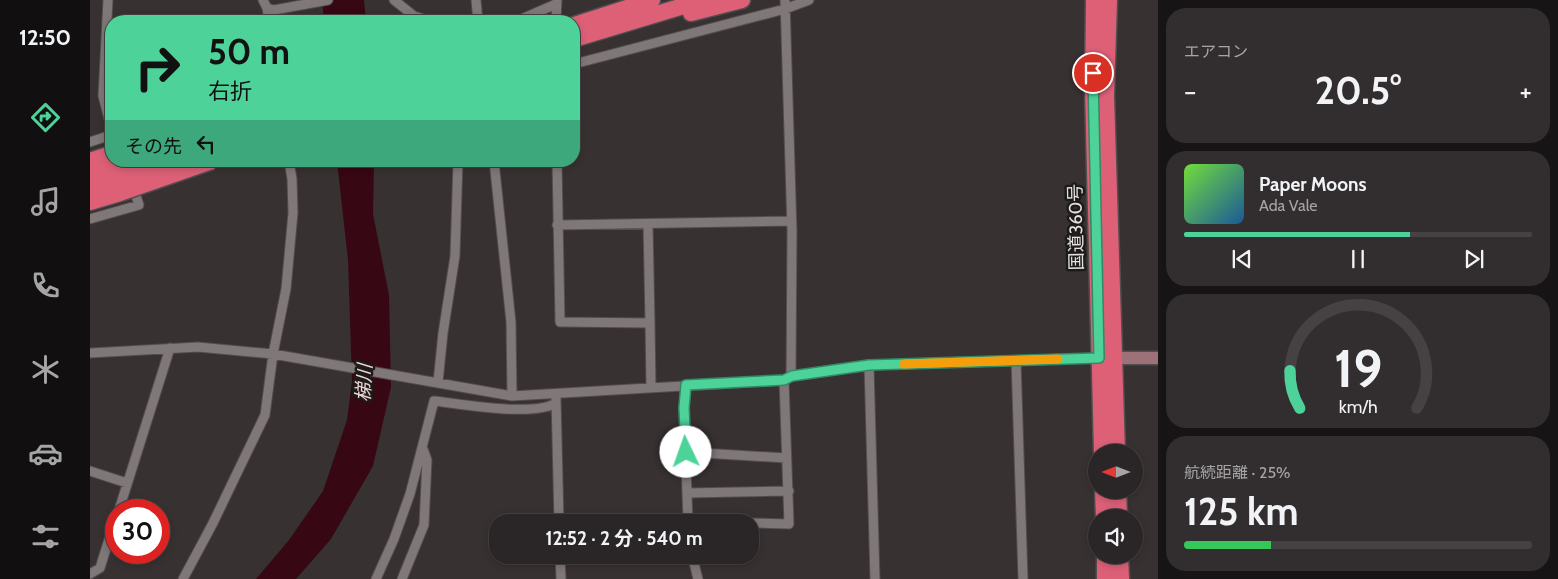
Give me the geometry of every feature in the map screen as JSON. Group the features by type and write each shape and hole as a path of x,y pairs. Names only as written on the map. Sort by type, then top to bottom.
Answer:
{"highway":[{"path":"580,36 640,8 652,0"},
{"path":"580,23 640,8 703,0"},
{"path":"640,8 672,18 742,0"},
{"name":"国道360号","path":"1094,0 1093,89 1106,358 1116,444"},
{"name":"国道360号","path":"1102,444 1106,358 1106,96 1109,0"},
{"path":"90,161 118,174"},
{"path":"90,188 118,174 150,167"},
{"path":"90,173 118,174 169,167"},
{"path":"90,202 118,174"},
{"path":"1105,564 1105,579"},
{"path":"1120,564 1121,579"}],"main road":[{"path":"1106,358 1158,358"}],"street":[{"path":"107,15 108,0"},
{"path":"268,6 328,0"},
{"path":"394,0 413,15"},
{"path":"476,0 477,15"},
{"path":"580,62 785,4 809,0"},
{"path":"529,15 556,2 556,15"},
{"path":"759,523 789,524 786,458 792,221 785,4"},
{"path":"105,58 103,96 105,104"},
{"path":"90,142 105,137"},
{"path":"183,579 213,523 265,415 286,289 293,213 290,167"},
{"path":"434,382 455,256 458,167"},
{"path":"495,167 511,322 512,396"},
{"path":"557,167 560,322 650,323"},
{"path":"90,219 139,205 118,174"},
{"path":"557,226 792,221"},
{"path":"648,224 651,387"},
{"path":"90,353 198,347 276,354 512,396 788,378 869,365 1106,358"},
{"path":"123,499 170,348"},
{"path":"1016,360 1023,579"},
{"path":"869,365 875,579"},
{"path":"686,385 684,408 688,514"},
{"path":"555,393 559,514"},
{"path":"376,579 394,539 410,494 434,401 525,410 548,408 556,403"},
{"path":"402,579 424,525 427,460 423,449"},
{"path":"686,452 786,458"},
{"path":"90,471 128,483"},
{"path":"687,493 789,491"},
{"path":"90,574 100,568 105,552"},
{"path":"560,564 561,579"},
{"path":"694,564 698,579"}],"water":[{"path":"322,0 364,0 365,15 323,15"},
{"name":"梯川","path":"338,167 374,167 373,214 389,295 391,387 373,466 331,539 296,579 256,579 289,540 323,491 347,420 352,381 348,260"}],"slow traffic":[{"path":"904,364 1058,359"}],"route":[{"path":"686,452 684,408 686,385 784,380 792,376 869,365 1099,358 1093,73"}]}
